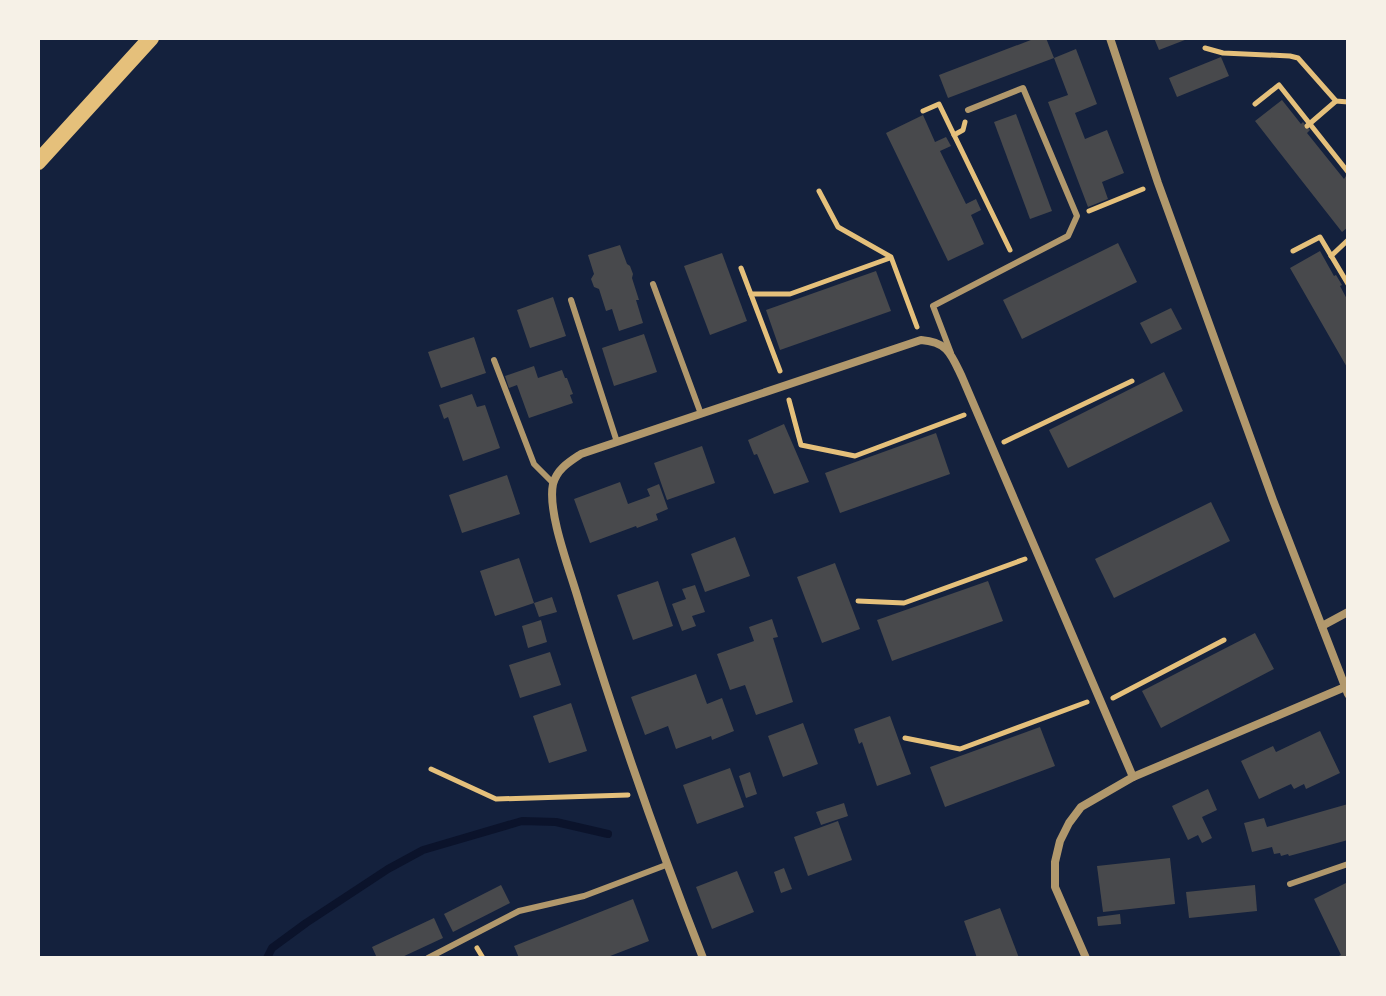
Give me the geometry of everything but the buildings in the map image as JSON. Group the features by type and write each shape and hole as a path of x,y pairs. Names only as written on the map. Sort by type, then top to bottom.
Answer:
{"main road":[{"path":"38,162 151,38"}],"street":[{"path":"1086,958 1055,887 1055,862 1060,841 1081,807 1133,777 1346,690 1158,183 1110,38"},
{"path":"703,958 641,794 559,535 552,502 553,483 563,466 581,454 921,340 937,341 951,353 1133,777"},
{"path":"1322,626 1348,612"}],"lane":[{"path":"951,353 933,306 1068,236 1077,216 1023,88 968,110"},
{"path":"653,284 701,414"},
{"path":"571,300 617,442"},
{"path":"494,360 534,464 553,483"},
{"path":"1290,884 1348,864"},
{"path":"428,958 519,911 584,896 666,865"}],"path":[{"path":"1205,48 1223,53 1298,58 1336,101 1348,102"},
{"path":"1255,104 1279,85 1348,172"},
{"path":"1308,125 1336,101"},
{"path":"923,111 939,104 1016,263"},
{"path":"1077,216 1158,183"},
{"path":"819,191 838,227 891,257 921,340"},
{"path":"1293,251 1320,237 1344,281"},
{"path":"1331,256 1348,240"},
{"path":"751,294 790,294 891,257"},
{"path":"741,268 786,385 801,445 855,456 950,420"},
{"path":"992,448 1132,381"},
{"path":"858,601 904,603 1017,562"},
{"path":"1102,704 1224,640"},
{"path":"905,738 960,749 1064,710"},
{"path":"431,769 496,799 641,794"}],"waterway":[{"path":"267,958 272,948 306,923 388,869 423,850 522,821 556,822 608,834"}]}
